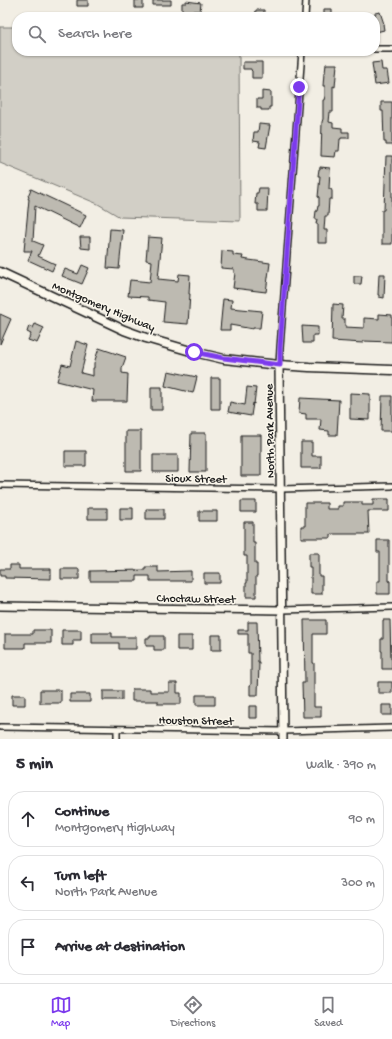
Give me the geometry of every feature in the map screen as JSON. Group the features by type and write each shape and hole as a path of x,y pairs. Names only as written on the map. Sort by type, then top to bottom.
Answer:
{"main road":[{"name":"Montgomery Highway","path":"0,272 105,322 146,338 194,352 224,358 280,365 392,370"}],"street":[{"path":"305,12 306,0"},
{"path":"380,49 392,49"},
{"name":"North Park Avenue","path":"283,739 280,348 302,56"},
{"name":"Sioux Street","path":"0,485 281,489 392,486"},
{"name":"Choctaw Street","path":"0,606 282,610 392,607"},
{"name":"Houston Street","path":"0,727 283,730 392,728"},
{"path":"117,729 117,739"}],"shaded area":[{"path":"0,27 12,27 12,56 239,56 240,221 120,217 98,204 0,163"}],"building":[{"path":"77,0 88,0 88,6 77,6"},
{"path":"135,0 143,0 143,8 135,8"},
{"path":"153,0 171,0 171,5 153,5"},
{"path":"186,1 201,3 200,11 182,11 182,3 186,3"},
{"path":"324,9 332,9 332,12 324,12"},
{"path":"256,10 264,10 264,12 256,12"},
{"path":"380,12 384,24 384,30 380,31"},
{"path":"243,62 262,62 262,78 252,78 251,69 243,69"},
{"path":"381,62 382,70 387,70 389,83 375,85 372,63"},
{"path":"326,64 337,64 335,87 333,86 333,112 330,112 329,122 333,123 333,127 342,128 342,132 349,132 349,138 340,139 339,151 336,151 335,157 321,156 323,100 325,96 325,86 323,86"},
{"path":"262,91 271,92 271,107 269,107 269,110 261,110 261,108 257,108 257,99 262,99"},
{"path":"381,102 392,102 392,145 386,145 386,142 384,142 383,111 381,111"},
{"path":"259,124 270,125 266,148 259,147 260,142 253,141 254,132 258,132"},
{"path":"386,156 392,156 392,244 382,244 382,210 384,210"},
{"path":"320,167 330,168 329,189 332,191 332,199 329,199 328,216 325,216 324,230 327,230 327,243 318,243 318,224 316,224 317,219 315,219 316,211 319,206 318,197 320,176 318,176"},
{"path":"259,188 268,188 267,211 258,211 258,204 255,204 256,193 258,193"},
{"path":"31,189 86,215 80,228 35,206 33,241 43,245 38,256 55,264 52,271 28,260 32,251 24,251 29,199 28,196"},
{"path":"110,229 123,230 119,269 107,268"},
{"path":"80,237 90,237 90,249 81,248"},
{"path":"148,237 162,238 158,279 178,281 179,274 190,275 188,324 163,322 165,302 148,300 148,297 128,296 130,280 150,282 152,261 146,260"},
{"path":"222,251 233,252 233,255 243,256 242,259 270,263 266,292 233,288 235,273 234,269 221,268"},
{"path":"82,265 89,268 82,284 62,276 65,269 78,274"},
{"path":"379,274 385,274 384,298 379,297 378,295"},
{"path":"354,276 362,276 361,284 354,284"},
{"path":"223,299 232,300 231,308 262,311 260,328 253,329 230,325 230,330 220,330"},
{"path":"333,304 343,305 342,319 345,319 345,327 364,328 364,318 379,319 379,314 392,315 392,342 363,341 363,343 332,341"},
{"path":"0,314 11,319 0,344"},
{"path":"35,324 44,328 37,343 28,340 31,334 27,332 29,326 33,328"},
{"path":"302,326 318,327 318,335 313,335 313,343 303,343"},
{"path":"76,341 88,345 81,373 93,376 94,363 99,348 126,357 122,368 122,373 128,374 127,401 92,401 93,390 57,381 62,364 70,366"},
{"path":"168,371 197,377 193,393 165,386"},
{"path":"211,378 220,378 220,409 211,409"},
{"path":"151,387 162,387 162,410 151,410"},
{"path":"247,387 256,388 251,416 228,412 230,402 245,405"},
{"path":"350,393 370,394 370,420 350,419"},
{"path":"382,396 392,396 392,431 381,431"},
{"path":"300,398 339,400 337,435 329,435 329,431 320,430 321,419 306,419 306,414 299,413"},
{"path":"126,431 141,431 141,471 126,471"},
{"path":"191,433 206,433 206,472 190,472"},
{"path":"241,435 261,435 261,476 241,476"},
{"path":"301,442 312,442 312,456 321,456 321,468 301,468"},
{"path":"65,451 86,451 86,466 65,466"},
{"path":"153,455 178,455 178,472 153,472"},
{"path":"373,499 389,499 389,511 368,511 369,534 331,534 331,538 301,538 301,526 305,526 305,503 327,503 327,509 338,509 338,506 343,506 343,502 362,502 362,505 373,505"},
{"path":"241,501 256,501 256,512 241,512"},
{"path":"88,508 107,508 107,519 88,519"},
{"path":"120,508 133,508 133,520 120,520"},
{"path":"146,509 164,509 164,519 146,519"},
{"path":"199,511 217,511 217,521 199,521"},
{"path":"244,522 253,522 255,564 257,564 256,597 246,597 247,556 244,556"},
{"path":"377,540 389,540 390,594 377,594 377,581 380,581 380,552 377,552"},
{"path":"309,553 319,553 319,576 322,576 322,594 311,594 311,567 309,567"},
{"path":"10,565 19,565 19,569 51,569 51,579 5,578 5,576 0,576 0,569 10,569"},
{"path":"145,567 158,567 158,572 191,571 191,581 150,581 150,576 137,576 137,581 90,581 90,571 145,570"},
{"path":"61,569 79,569 79,579 61,579"},
{"path":"204,573 220,573 220,583 204,583"},
{"path":"304,620 326,620 326,634 313,634 314,707 321,707 321,717 303,717 302,683 305,683"},
{"path":"383,620 390,620 392,669 382,669 381,639 383,639"},
{"path":"248,622 257,622 259,662 258,695 250,695 251,653 248,653 248,634 238,634 238,630 248,630"},
{"path":"33,630 51,630 51,643 25,643 25,648 5,648 5,634 33,634"},
{"path":"62,630 81,630 81,640 73,640 73,645 62,645"},
{"path":"92,633 112,633 112,637 136,637 136,649 119,649 119,643 92,643"},
{"path":"211,635 221,635 221,650 211,650"},
{"path":"150,636 164,636 164,650 154,650 154,646 146,646 146,638 150,638"},
{"path":"177,636 192,636 192,650 177,650"},
{"path":"378,682 392,682 392,693 378,693"},
{"path":"169,683 177,683 177,693 181,693 181,704 158,704 158,701 132,701 132,689 150,689 150,692 169,692"},
{"path":"40,690 61,690 61,703 40,703"},
{"path":"103,691 122,691 122,700 103,700"},
{"path":"70,694 90,694 90,702 70,702"},
{"path":"12,695 25,695 25,705 12,705"},
{"path":"196,695 215,695 215,705 196,705"},
{"path":"382,705 392,705 392,715 382,715"},
{"path":"249,706 257,706 257,718 249,718"}],"route":[{"path":"194,352 255,363 280,365 299,87"}]}
